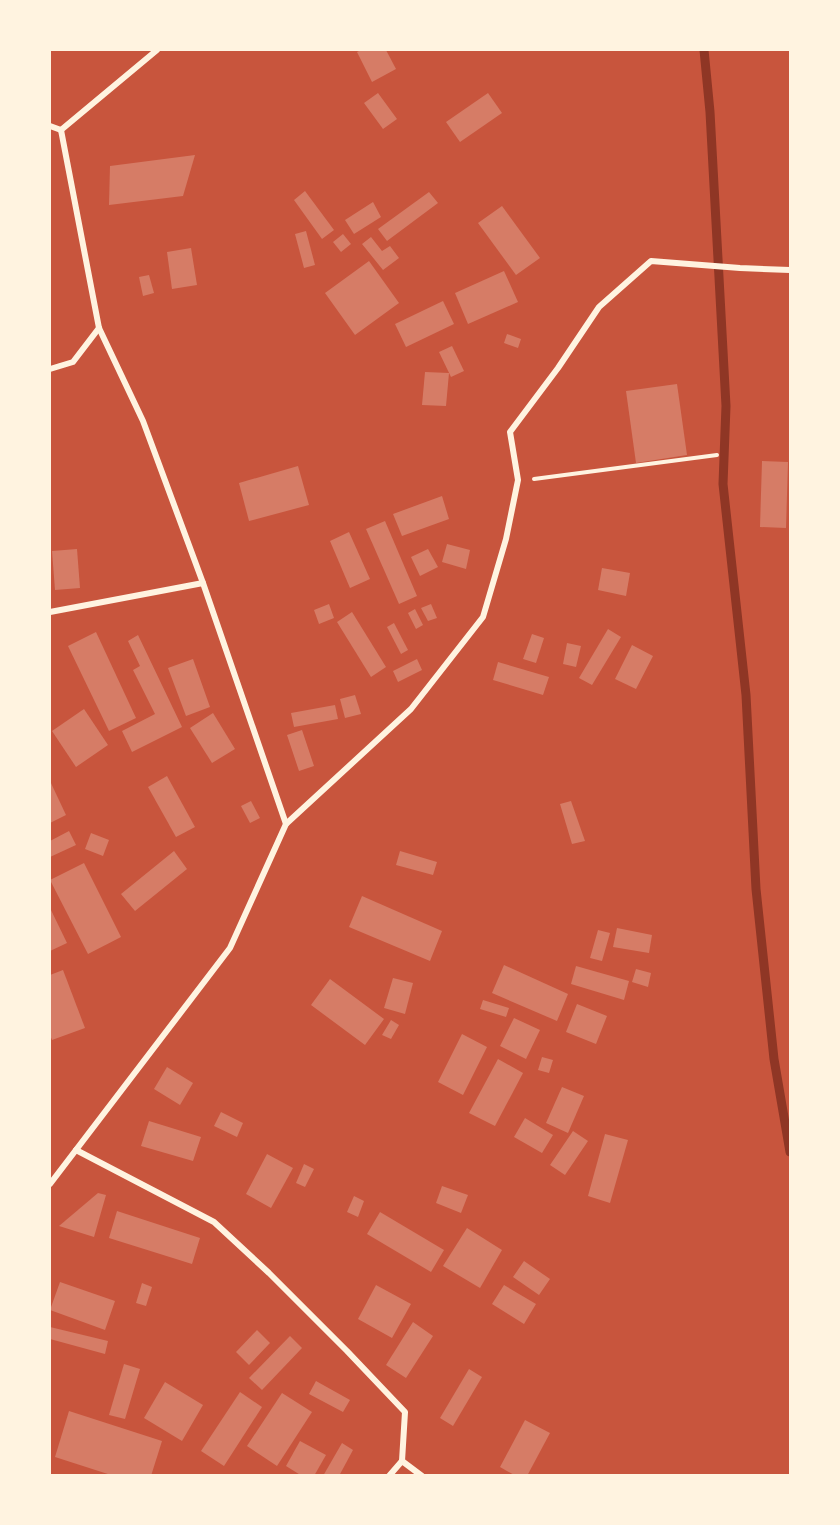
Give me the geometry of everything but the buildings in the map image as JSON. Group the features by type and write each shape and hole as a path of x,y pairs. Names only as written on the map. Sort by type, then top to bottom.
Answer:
{"street":[{"path":"61,130 157,50"},
{"path":"50,126 61,130"},
{"path":"61,130 99,328 143,421 203,584 286,824"},
{"path":"50,1185 230,948 286,824 411,709 483,617 506,539 519,480 510,432 558,368 599,307 651,261 790,270"},
{"path":"50,369 73,362 99,328"},
{"path":"50,612 203,584"},
{"path":"76,1150 214,1222 269,1272 347,1351 405,1412 402,1461 389,1476"},
{"path":"402,1461 422,1476"}],"path":[{"path":"519,480 717,455"}],"waterway":[{"path":"704,50 710,112 726,406 723,484 746,695 756,889 774,1059 790,1152"}]}
